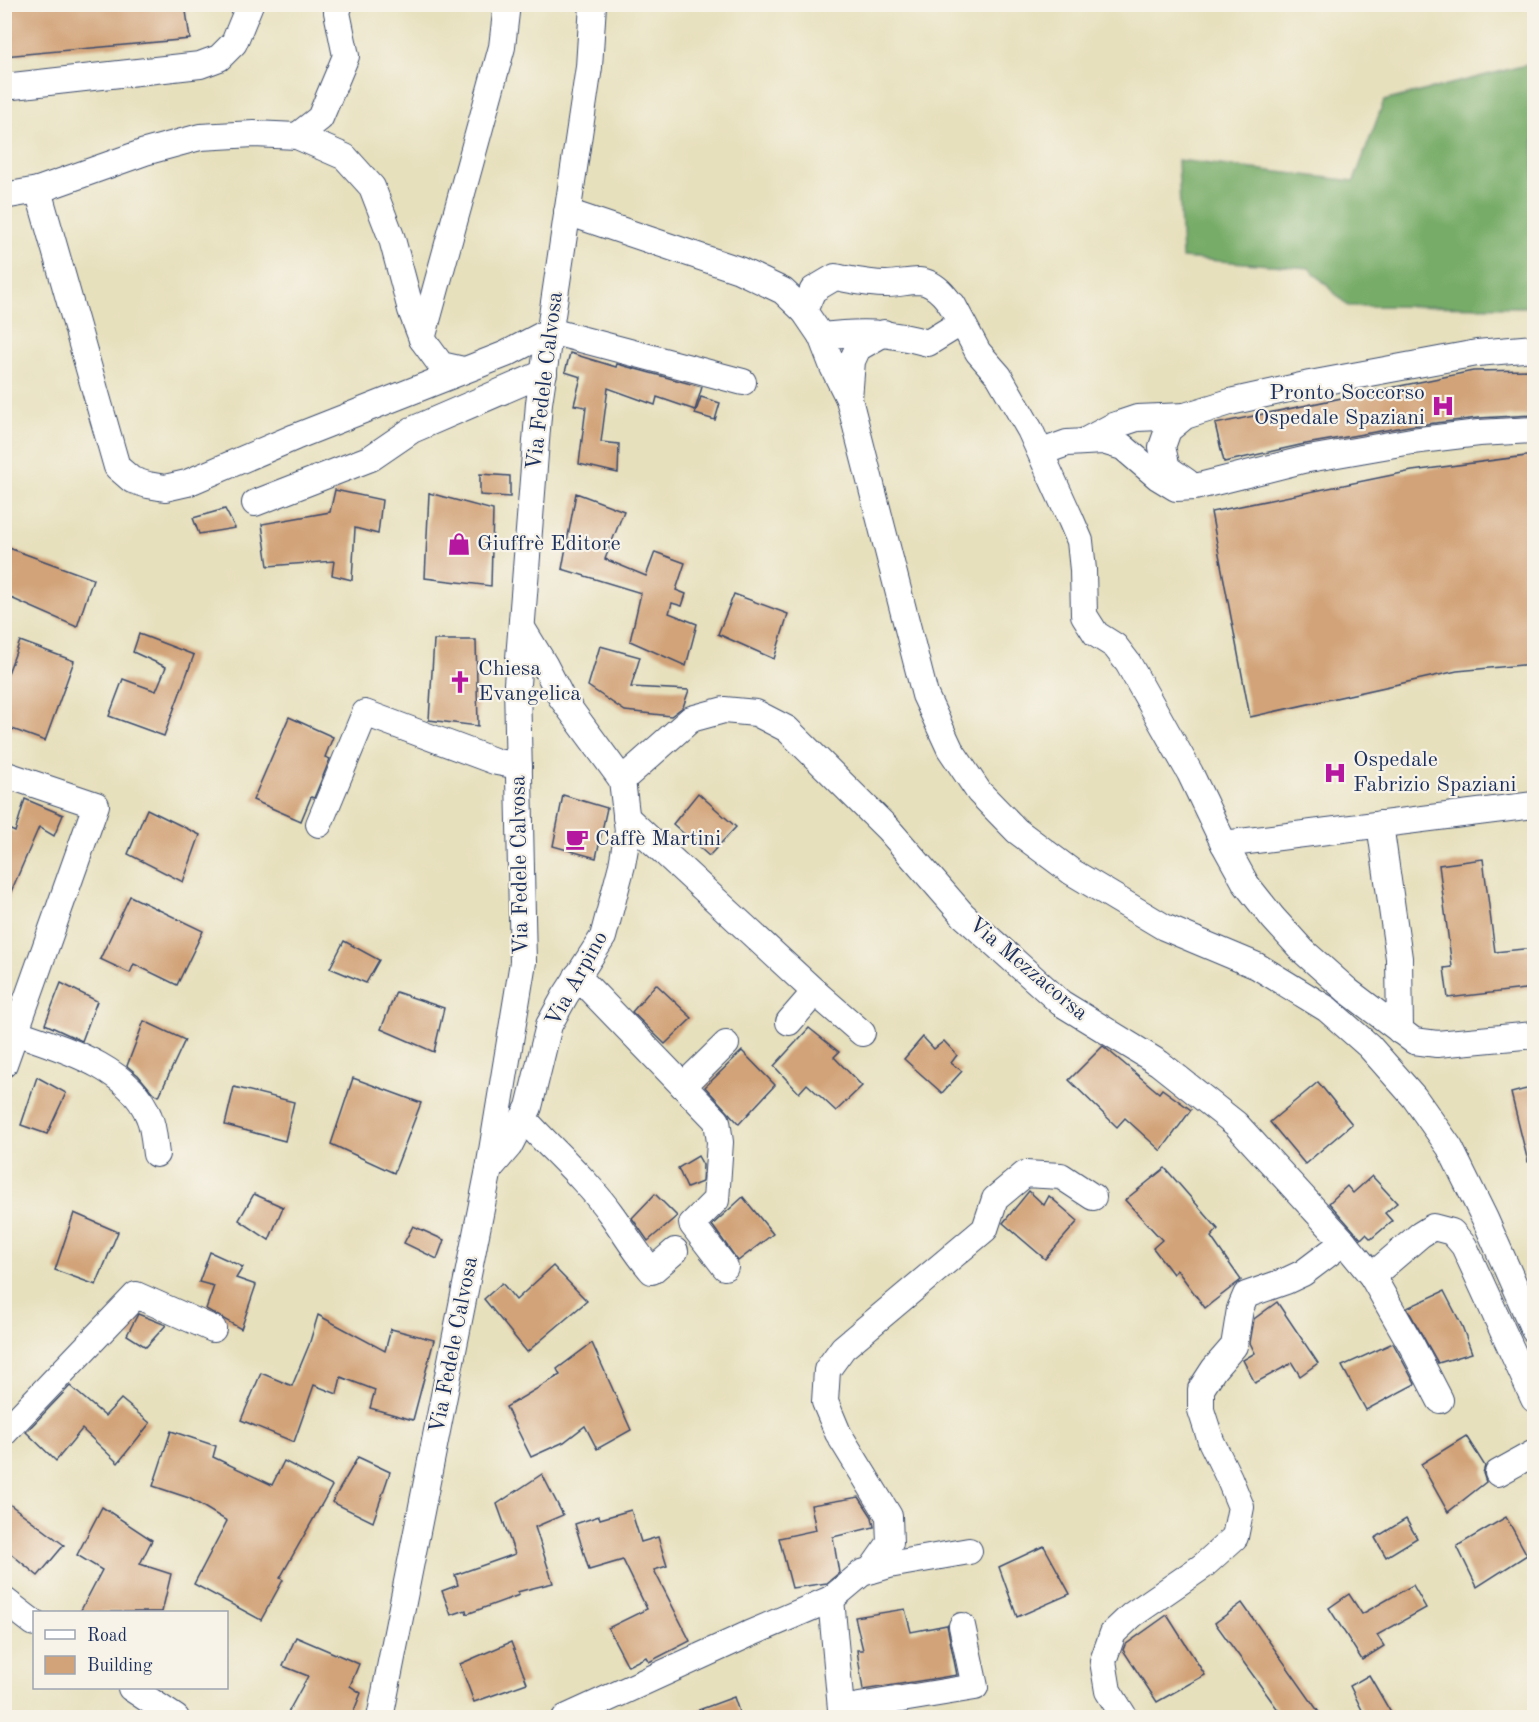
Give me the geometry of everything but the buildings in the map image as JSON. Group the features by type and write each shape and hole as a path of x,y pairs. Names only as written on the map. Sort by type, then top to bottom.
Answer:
{"street":[{"path":"4,87 209,62 219,58 234,43 250,4"},
{"path":"297,135 320,117 346,56 337,12 340,4"},
{"path":"422,339 502,47 507,4"},
{"name":"Via Fedele Calvosa","path":"380,1718 489,1169 523,962 517,684 539,403 589,67 593,4"},
{"path":"4,196 38,190 145,152 200,137 254,134 297,135 345,157 372,187 392,238 411,310 422,339 441,365 463,370"},
{"path":"38,190 117,467 132,480 148,485 165,488 187,483 295,437 506,354 550,331 743,382"},
{"path":"567,212 739,270 783,291 804,311 821,336 849,399 925,695 950,749 979,792 1017,831 1072,872 1164,927 1257,966 1327,1009 1369,1046 1414,1097 1450,1148 1485,1219 1534,1330"},
{"path":"739,270 784,277 835,277 863,283 922,281 935,288 953,305 978,352 999,376 1042,452 1080,541 1084,615 1096,634 1115,646 1128,663 1190,773 1246,884 1273,918 1303,951 1348,991 1414,1041 1437,1044 1534,1035"},
{"path":"804,311 813,290 835,277"},
{"path":"928,343 945,335 954,327 958,318 953,305"},
{"path":"821,336 856,332 884,333 928,343 962,356 999,376"},
{"path":"849,399 852,361 858,348 884,333"},
{"path":"1084,441 1113,426 1137,418 1185,416 1230,402 1310,384 1477,352 1534,348"},
{"path":"255,503 371,458 412,430 544,373"},
{"path":"1185,416 1168,430 1162,447 1167,468 1195,487"},
{"path":"1042,452 1066,443 1103,441 1123,447 1158,477 1176,488 1195,487 1303,460 1402,442 1479,433 1534,430"},
{"path":"522,628 561,697 622,780"},
{"name":"Via Mezzacorsa","path":"622,780 691,719 724,710 756,713 787,729 888,829 963,915 1061,1003 1159,1063 1229,1119 1344,1242 1371,1276 1440,1400"},
{"path":"319,824 365,713 497,762 519,766"},
{"path":"4,774 96,805 4,1064"},
{"name":"Via Arpino","path":"489,1169 509,1146 529,1107 549,1025 603,937 613,905 628,831 622,780"},
{"path":"1224,844 1534,805"},
{"path":"626,817 862,1033"},
{"path":"1380,824 1399,958 1400,1031"},
{"path":"578,976 717,1121 720,1142 716,1200 692,1224 725,1267"},
{"path":"789,1022 815,992"},
{"path":"15,1032 72,1052 106,1069 135,1093 150,1117 156,1154"},
{"path":"683,1086 726,1044"},
{"path":"523,1118 571,1167 611,1214 636,1253 652,1270 675,1251"},
{"path":"870,1570 890,1543 889,1516 838,1433 825,1402 827,1370 843,1348 985,1229 995,1199 1025,1174 1060,1176 1093,1197"},
{"path":"1371,1276 1433,1227 1452,1232 1464,1246 1534,1399"},
{"path":"1125,1718 1108,1691 1103,1661 1113,1633 1132,1616 1203,1566 1235,1537 1241,1507 1211,1441 1201,1410 1201,1389 1214,1369 1234,1346 1240,1309 1246,1294 1303,1273 1344,1242"},
{"path":"4,1433 136,1295 213,1329"},
{"path":"1498,1473 1534,1453"},
{"path":"566,1718 831,1599 862,1573 889,1565 969,1551"},
{"path":"831,1599 842,1713 975,1687 962,1626"},
{"path":"4,1600 33,1622"},
{"path":"132,1689 176,1718"}],"green space":[{"path":"1534,63 1534,307 1348,306 1309,268 1182,258 1178,160 1354,181 1384,101"}],"place":[{"name":"Pronto Soccorso Ospedale Spaziani","path":"1443,406"},
{"name":"Giuffrè Editore","path":"459,544"},
{"name":"Chiesa Evangelica","path":"460,682"},
{"name":"Ospedale Fabrizio Spaziani","path":"1335,773"},
{"name":"Caffè Martini","path":"577,839"}]}
